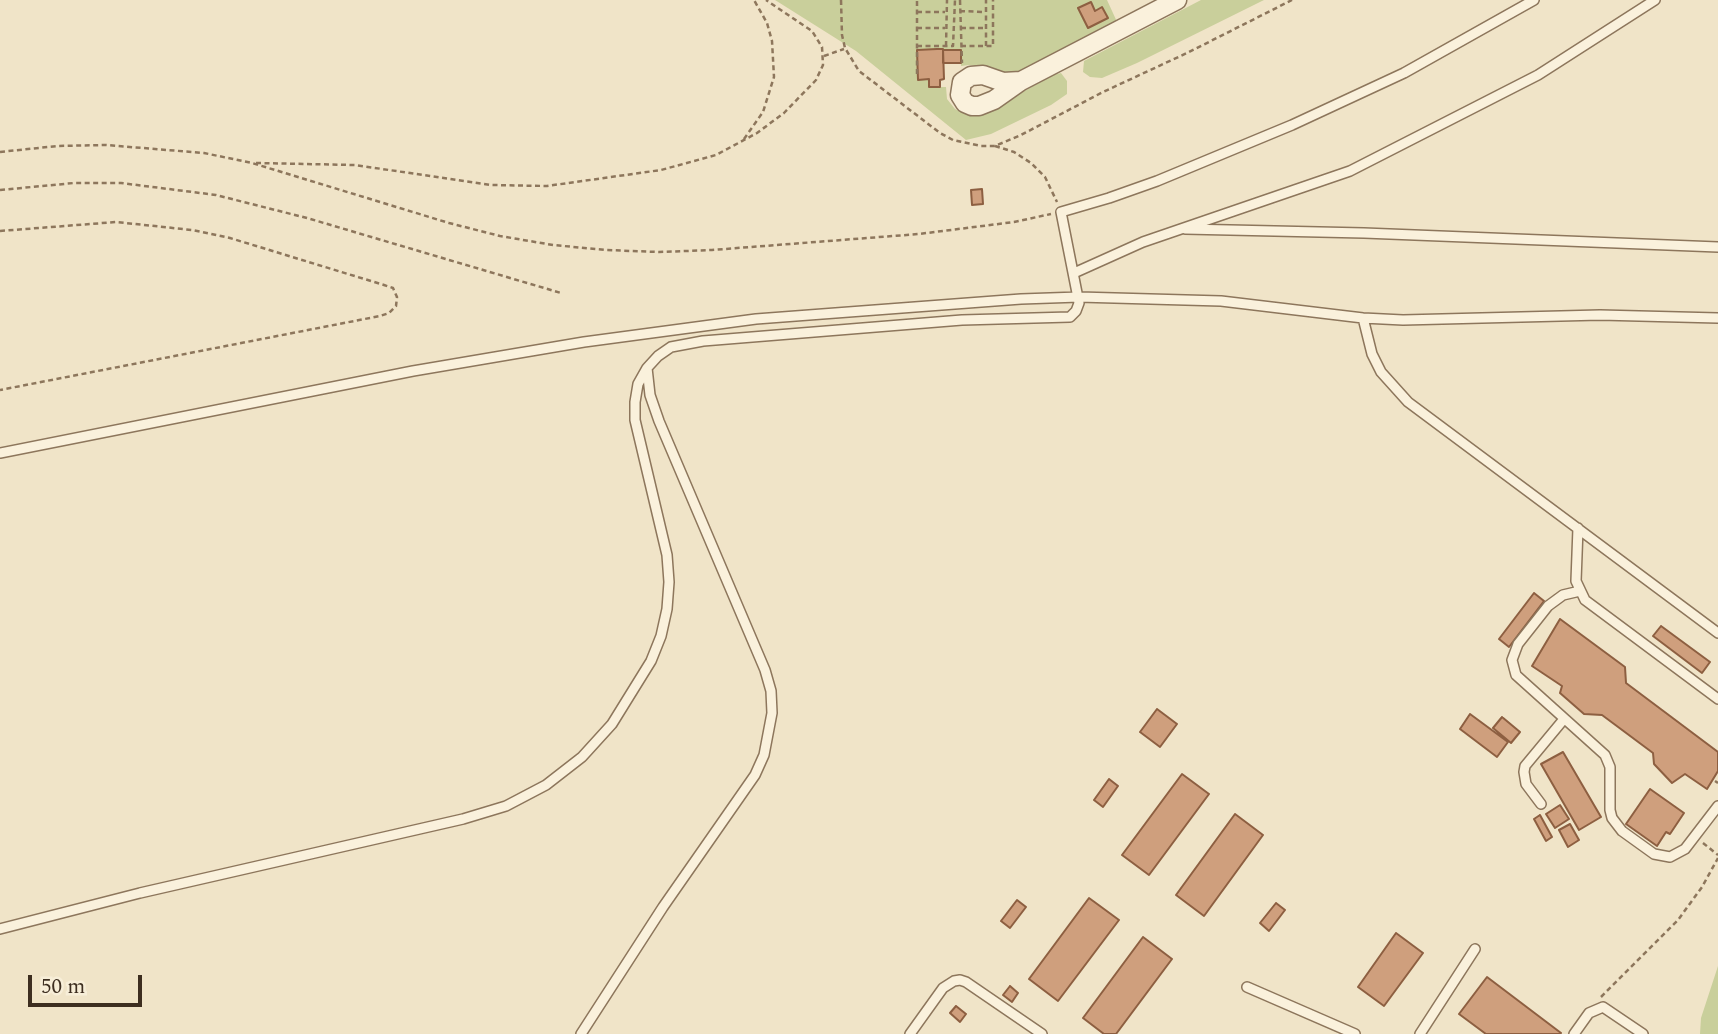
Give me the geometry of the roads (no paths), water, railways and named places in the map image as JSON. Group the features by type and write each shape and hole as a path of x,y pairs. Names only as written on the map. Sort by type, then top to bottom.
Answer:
{"street":[{"path":"1021,81 1003,82 977,75 962,82 962,99 975,107 1004,95 1021,81 1177,0"}],"lane":[{"path":"0,929 141,893 463,819 506,806 547,785 582,757 612,724 651,661 661,636 669,582 667,555 635,419 638,384 658,356 671,347 703,341 962,320 1070,317 1076,311 1079,297 1061,212 1157,181 1292,125 1404,73 1534,0"},
{"path":"1074,273 1108,256 1179,229 1350,171 1538,75 1655,0"},
{"path":"1179,229 1364,233 1718,247"},
{"path":"0,453 401,373 584,342 756,319 1079,297 1221,302 1402,320 1600,315 1718,318"},
{"path":"1363,318 1381,372 1408,402 1718,633"},
{"path":"581,1034 663,907 755,775 764,755 772,713 771,691 762,660 659,421 650,395 647,368"},
{"path":"1578,528 1576,571 1580,591 1592,607 1718,699"},
{"path":"1580,591 1563,596 1548,606 1518,645 1512,660 1516,675 1600,750 1608,761 1611,774 1610,810 1616,826 1654,854 1670,857 1685,849 1718,806"},
{"path":"1541,804 1526,784 1525,766 1564,719"},
{"path":"1420,1034 1475,949"},
{"path":"910,1034 943,988 960,980 1042,1034"},
{"path":"1247,988 1355,1034"},
{"path":"1574,1034 1593,1009 1603,1007 1643,1034"}]}
